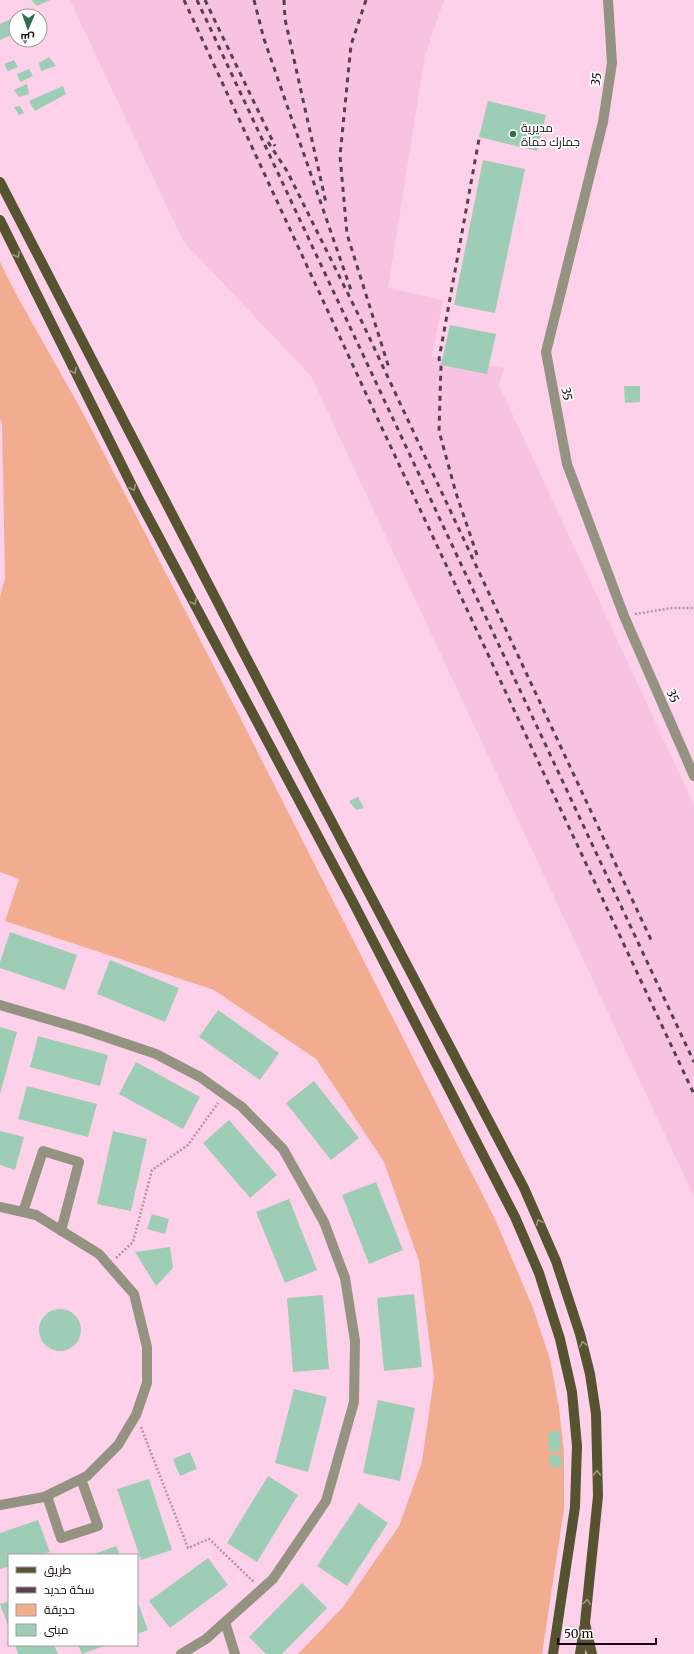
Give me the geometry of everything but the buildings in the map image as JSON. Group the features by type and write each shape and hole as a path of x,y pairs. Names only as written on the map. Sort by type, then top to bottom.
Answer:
{"main road":[{"path":"0,182 304,769 524,1188 556,1262 580,1334 590,1374 596,1414 598,1496 585,1622 580,1654"},
{"path":"0,220 137,496 353,902 515,1217 539,1273 560,1339 572,1392 577,1446 576,1506 553,1654"},
{"path":"585,1622 592,1654"}],"street":[{"name":"35","path":"608,0 612,63 603,122 546,352 567,464 624,616 694,776"},
{"path":"0,1005 85,1030 156,1054 200,1077 242,1107 283,1149 324,1222 344,1278 355,1341 354,1402 326,1501 273,1579 206,1639 181,1654"},
{"path":"23,1212 43,1151 79,1162 61,1231"},
{"path":"0,1207 36,1215 99,1254 134,1294 147,1347 147,1383 136,1415 118,1445 81,1479 47,1496 0,1505"},
{"path":"47,1496 61,1538 98,1526 81,1479"},
{"path":"225,1622 235,1654"}],"path":[{"path":"624,616 672,608 694,608"},
{"path":"109,1265 132,1242 152,1170 188,1145 224,1094"},
{"path":"136,1415 188,1548 209,1539 262,1590"}],"shaded area":[{"path":"70,0 444,0 425,55 388,288 443,300 432,357 504,368 499,385 694,805 694,1197 311,376 183,241"}],"green space":[{"path":"0,262 16,294 83,413 221,680 495,1219 533,1308 550,1359 559,1408 564,1452 564,1509 542,1654 298,1654 343,1607 399,1526 422,1462 434,1377 419,1261 384,1162 316,1059 214,990 5,921 19,879 0,872 0,597 5,578 2,424 0,418"}],"railway":[{"path":"184,0 381,426 694,1094"},
{"path":"197,0 694,1062"},
{"path":"205,0 275,146"},
{"path":"254,0 264,39 351,290"},
{"path":"284,0 285,19 326,203"},
{"path":"366,0 351,45 340,156 347,234 389,368"},
{"path":"477,555 456,493 439,431 441,365 439,359 479,139"},
{"path":"268,142 287,171 363,324 653,944"}],"place":[{"name":"مديرية جمارك حماة","path":"513,134"}]}
